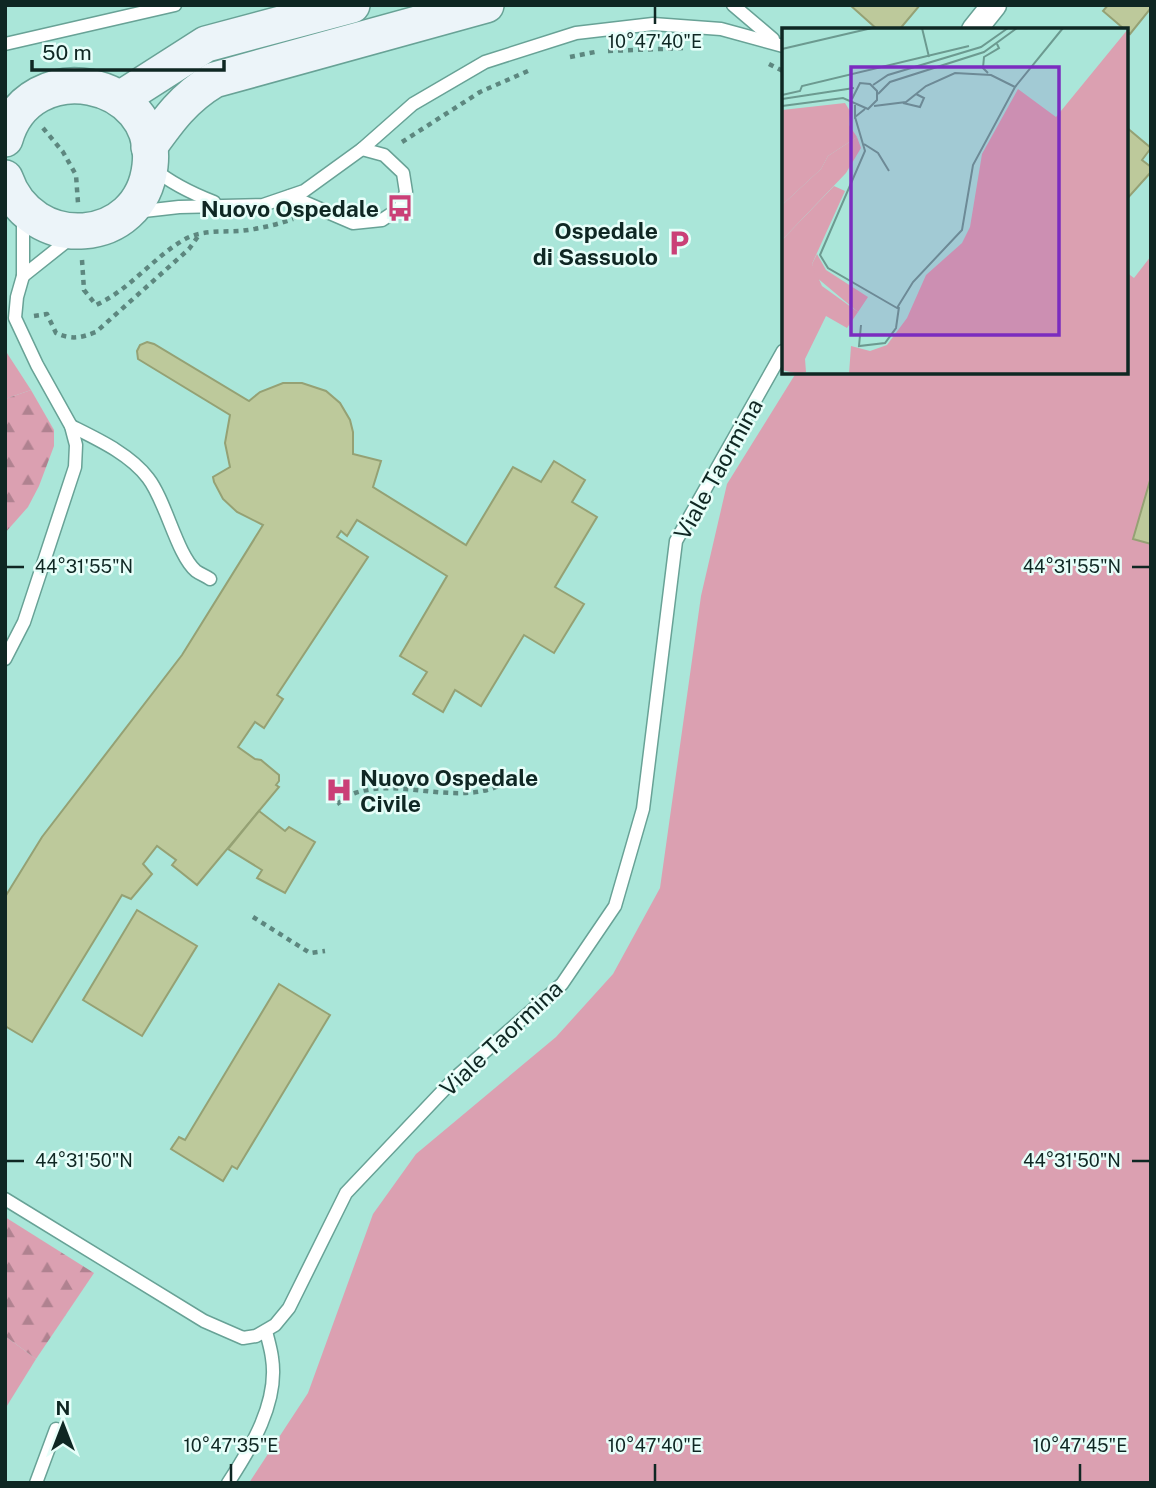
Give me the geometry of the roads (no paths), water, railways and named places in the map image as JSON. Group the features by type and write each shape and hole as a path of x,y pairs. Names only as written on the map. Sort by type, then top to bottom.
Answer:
{"main road":[{"path":"120,99 206,44 352,5"},
{"path":"5,178 22,209 48,226 63,231 79,223 95,230 125,214 137,200 146,184 150,156 173,114 193,92 214,80 486,5"},
{"path":"16,125 36,97 63,86 93,87 120,99 139,120 150,156"}],"street":[{"path":"976,28 994,5"}],"lane":[{"path":"5,44 175,5"},
{"path":"733,5 779,44"},
{"path":"125,214 167,208 263,205 304,191 362,149 413,104 485,62 576,33 653,24 721,29 779,44"},
{"path":"290,196 353,223 382,220 400,208 406,192 402,173 384,155 362,149"},
{"path":"150,156 168,181 221,205"},
{"path":"5,659 23,622 75,467 76,445 71,426 37,365 15,318 16,297 23,276 22,209"},
{"path":"23,276 79,223"},
{"name":"Viale Taormina","path":"266,1331 275,1325 289,1308 346,1194 456,1077 562,984 615,906 643,809 676,541 782,353"},
{"path":"71,426 100,440 147,476 187,560 196,571 210,579"},
{"path":"5,1199 205,1321 243,1338 266,1331 273,1360 271,1392 251,1447 228,1483"},
{"path":"36,1483 56,1429"}],"place":[{"name":"Nuovo Ospedale","path":"400,208"},
{"name":"Ospedale di Sassuolo","path":"679,243"},
{"name":"Nuovo Ospedale Civile","path":"339,790"}]}
